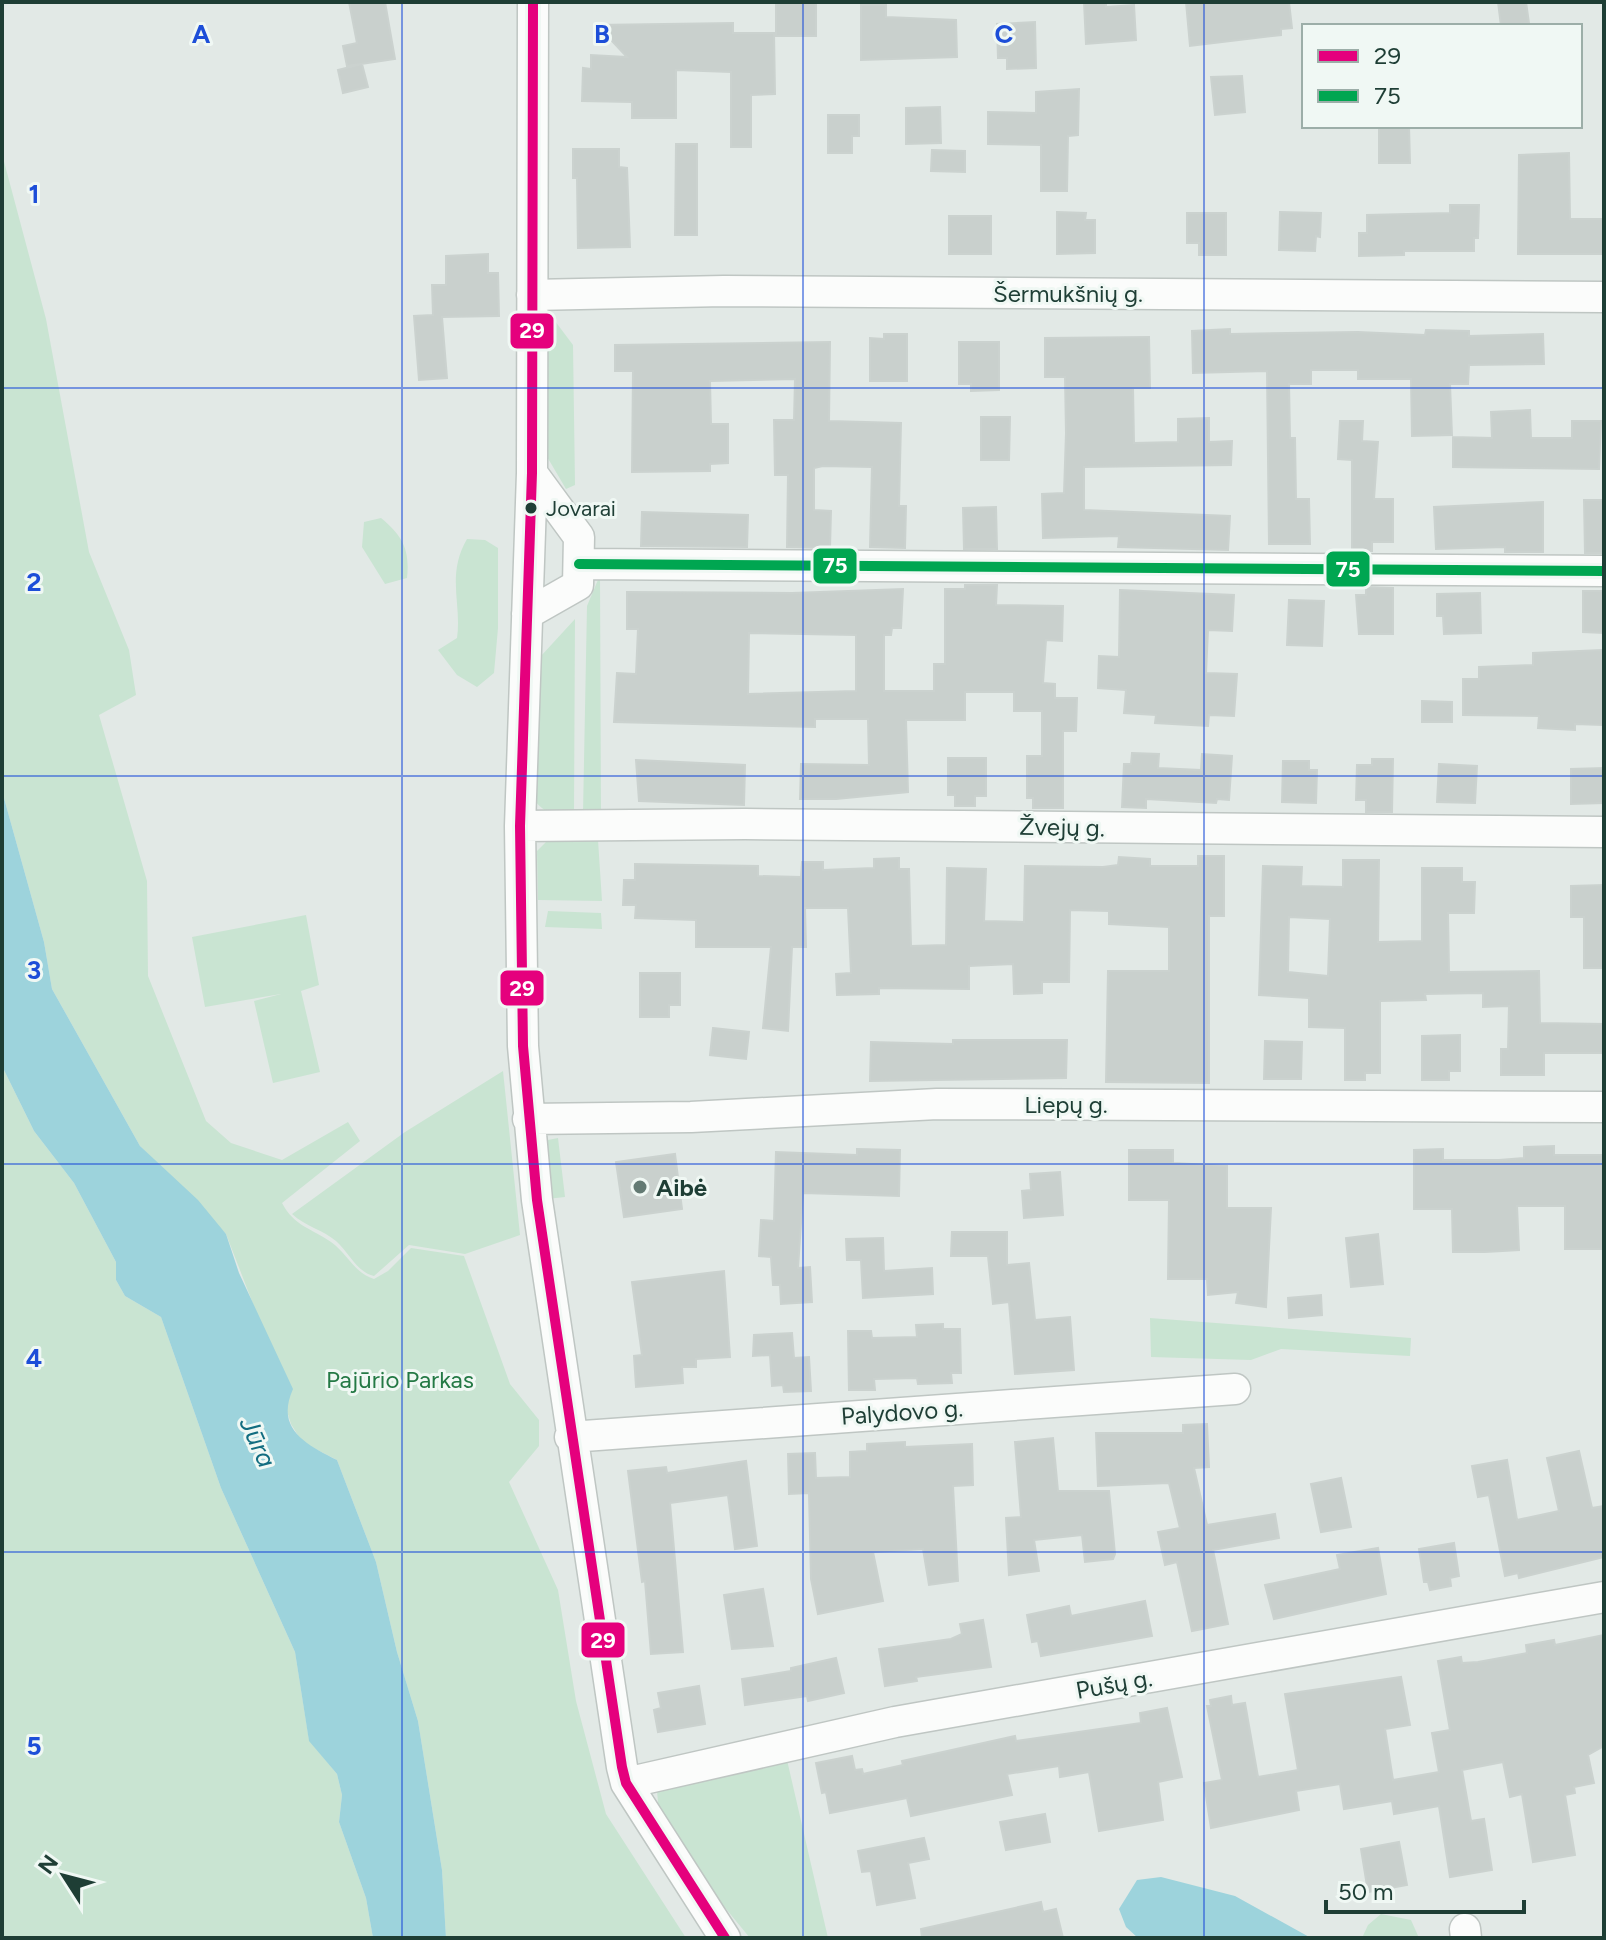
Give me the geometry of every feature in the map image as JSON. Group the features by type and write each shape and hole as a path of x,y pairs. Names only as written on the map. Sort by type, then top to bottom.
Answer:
{"street":[{"path":"533,2 532,473 520,826 523,1046 528,1119 570,1437 612,1718 626,1783 725,1938"},
{"name":"Šermukšnių g.","path":"532,295 724,291 1604,297"},
{"path":"527,614 578,585 579,564 579,537 532,473"},
{"path":"579,564 1604,571"},
{"name":"Žvejų g.","path":"520,826 745,824 1604,832"},
{"name":"Liepų g.","path":"528,1119 691,1117 937,1104 1604,1107"},
{"name":"Palydovo g.","path":"570,1437 1235,1389"},
{"name":"Pušų g.","path":"626,1783 895,1722 1604,1597"}],"green space":[{"name":"Pajūrio Parkas","path":"2,154 46,319 89,552 129,650 136,695 99,715 147,881 148,976 206,1121 231,1143 282,1160 348,1122 360,1141 282,1203 292,1217 331,1242 361,1272 374,1279 388,1271 411,1248 464,1256 510,1384 539,1420 539,1446 509,1482 558,1590 576,1701 606,1814 686,1938 446,1938 442,1870 418,1721 397,1652 376,1562 337,1460 302,1442 291,1424 255,1309 226,1234 140,1146 52,989 44,942 2,791"},
{"path":"555,321 573,345 575,485 566,489 546,455 547,332 550,323"},
{"path":"381,518 400,538 407,559 407,578 385,584 362,547 364,522"},
{"path":"467,539 485,540 498,548 498,628 494,673 477,687 457,675 438,650 457,638 457,565"},
{"path":"600,575 601,812 583,813 587,606"},
{"path":"575,619 574,813 558,814 548,812 536,802 541,656"},
{"path":"548,840 598,840 602,901 538,900 537,851"},
{"path":"548,911 601,913 602,929 545,927"},
{"path":"306,915 319,985 301,991 320,1072 273,1083 254,1001 281,994 205,1007 192,937"},
{"path":"2,1066 34,1131 74,1183 116,1262 116,1280 125,1296 161,1317 221,1488 295,1652 309,1740 337,1774 342,1795 339,1822 366,1898 373,1938 2,1938"},
{"path":"503,1071 520,1235 465,1254 409,1245 374,1276 358,1266 336,1241 292,1214 405,1132"},
{"path":"558,1138 565,1197 547,1199 543,1141"},
{"path":"1150,1318 1411,1338 1410,1356 1281,1349 1251,1360 1151,1357"},
{"path":"787,1760 828,1938 750,1938 722,1904 659,1813 657,1791"},
{"path":"1381,1914 1411,1920 1419,1938 1362,1938 1368,1925"}],"water":[{"name":"Jūra","path":"2,791 44,942 52,989 140,1146 198,1200 226,1234 239,1273 293,1389 288,1403 291,1425 305,1441 337,1460 376,1562 397,1652 418,1721 442,1870 446,1938 373,1938 366,1898 339,1822 342,1795 337,1774 309,1741 295,1652 221,1488 161,1317 125,1296 116,1280 116,1262 74,1183 34,1131 2,1066"},
{"path":"1161,1877 1235,1896 1311,1938 1138,1938 1126,1927 1119,1909 1137,1880"}],"building":[{"path":"349,2 385,2 395,59 347,66 343,46 357,43"},
{"path":"776,2 816,2 816,36 776,36"},
{"path":"1084,2 1106,2 1106,7 1134,5 1136,40 1086,44"},
{"path":"1186,2 1289,2 1292,28 1281,29 1281,35 1190,46"},
{"path":"1498,2 1526,2 1529,23 1501,24"},
{"path":"861,5 886,5 886,17 956,20 957,57 861,60"},
{"path":"1035,22 1036,68 1007,69 1007,58 998,58 997,24"},
{"path":"733,23 733,33 774,33 775,94 751,95 751,147 731,147 731,72 676,70 676,118 632,118 632,102 582,101 583,68 591,69 591,55 627,57 597,25"},
{"path":"362,64 368,87 343,93 338,70"},
{"path":"1242,76 1245,112 1215,115 1211,77"},
{"path":"1079,89 1078,135 1068,136 1067,191 1041,191 1041,145 988,144 988,112 1036,113 1036,92"},
{"path":"940,107 941,143 906,144 906,108"},
{"path":"828,115 859,115 859,136 852,136 852,153 828,153"},
{"path":"1379,128 1409,128 1410,163 1379,163"},
{"path":"676,144 697,144 697,235 675,235"},
{"path":"573,149 619,149 619,167 627,168 630,247 578,248 577,178 573,178"},
{"path":"932,150 965,151 965,172 931,171"},
{"path":"1569,153 1570,219 1604,219 1604,254 1518,254 1519,155"},
{"path":"1450,205 1479,205 1478,238 1474,238 1474,251 1404,251 1404,255 1359,256 1359,233 1367,233 1367,215 1450,213"},
{"path":"1057,212 1086,213 1085,220 1095,220 1095,253 1057,254"},
{"path":"1280,212 1321,213 1320,237 1316,236 1315,251 1279,250"},
{"path":"1187,213 1226,213 1226,255 1199,255 1199,243 1187,243"},
{"path":"949,216 991,216 991,254 949,254"},
{"path":"488,254 488,273 498,273 499,316 442,317 447,378 419,380 414,316 433,315 432,285 446,285 446,256"},
{"path":"1230,329 1230,334 1358,332 1425,335 1426,330 1469,331 1469,336 1543,334 1544,364 1469,365 1468,384 1450,384 1452,435 1412,436 1411,379 1358,379 1358,370 1311,370 1311,384 1289,384 1290,438 1295,438 1296,499 1309,499 1310,544 1269,544 1267,371 1193,373 1192,331"},
{"path":"884,334 907,334 907,381 870,381 870,338 884,339"},
{"path":"1149,337 1150,388 1133,388 1134,443 1178,442 1178,419 1209,418 1209,442 1232,441 1231,465 1084,467 1084,510 1230,516 1228,550 1118,547 1119,536 1043,538 1042,494 1064,493 1066,433 1065,377 1045,377 1045,338"},
{"path":"830,342 829,421 901,423 899,506 906,506 905,548 870,547 872,467 823,466 814,468 814,510 831,511 830,548 787,547 788,475 775,475 774,420 794,420 795,379 710,381 711,424 728,424 728,463 710,464 710,471 632,472 633,371 615,371 615,345"},
{"path":"959,342 999,342 999,390 971,391 971,384 959,384"},
{"path":"1530,410 1531,438 1572,438 1572,421 1601,421 1599,469 1453,467 1453,437 1492,438 1491,412"},
{"path":"981,417 1010,417 1009,460 981,460"},
{"path":"1340,421 1363,421 1362,441 1378,442 1374,499 1393,499 1393,542 1372,542 1372,551 1352,551 1352,460 1338,459"},
{"path":"1584,500 1604,500 1604,553 1585,553"},
{"path":"1543,502 1543,552 1505,552 1505,547 1436,549 1434,507"},
{"path":"996,507 997,549 964,549 963,508"},
{"path":"642,512 748,515 747,547 641,546"},
{"path":"965,585 997,585 996,605 1063,606 1062,641 1046,640 1043,683 1055,684 1055,698 1077,698 1076,731 1063,731 1063,808 1033,808 1033,798 1027,798 1027,756 1042,756 1042,711 1014,711 1014,692 965,692 965,720 906,720 908,792 836,799 800,799 801,764 869,765 868,719 815,719 815,727 614,722 617,673 636,674 638,629 627,629 627,592 792,593 903,589 901,628 892,628 891,635 884,635 884,691 934,691 934,664 945,664 945,589 965,589","holes":["749,633 856,635 856,691 748,694"]},
{"path":"1366,587 1393,588 1393,634 1359,634 1356,595 1366,595"},
{"path":"1120,590 1234,595 1232,631 1208,630 1206,673 1237,674 1234,716 1209,715 1208,726 1155,723 1156,715 1124,713 1126,690 1098,688 1099,656 1119,657"},
{"path":"1583,591 1604,591 1604,633 1583,632"},
{"path":"1480,593 1481,633 1444,634 1443,616 1437,616 1437,594"},
{"path":"1289,600 1324,601 1322,646 1287,645"},
{"path":"1602,650 1602,725 1575,724 1575,730 1538,728 1539,716 1463,715 1463,679 1479,679 1479,667 1533,665 1533,653"},
{"path":"1422,701 1452,702 1452,722 1422,722"},
{"path":"1132,753 1159,754 1158,768 1201,770 1202,754 1232,756 1229,800 1217,799 1216,803 1146,799 1146,808 1122,807 1124,764 1131,764"},
{"path":"948,758 986,758 986,796 975,796 975,806 955,806 955,795 948,795"},
{"path":"1372,759 1393,759 1392,812 1366,812 1366,800 1356,800 1357,765 1372,765"},
{"path":"636,760 745,765 744,805 639,801"},
{"path":"1283,761 1309,761 1309,770 1317,770 1316,803 1282,802"},
{"path":"1439,764 1477,766 1475,803 1437,802"},
{"path":"1604,768 1604,803 1571,804 1571,769"},
{"path":"1198,856 1224,856 1224,916 1209,916 1209,1083 1106,1082 1108,971 1169,971 1169,927 1109,924 1109,911 1070,910 1069,982 1042,982 1042,993 1014,994 1013,964 969,966 969,989 879,988 879,994 837,995 836,974 851,973 848,908 805,908 806,947 792,947 788,1031 763,1028 771,947 696,947 696,920 635,918 636,905 623,905 624,880 635,880 635,864 758,866 758,876 801,877 802,862 823,862 823,870 874,868 874,859 899,858 899,869 909,869 911,946 946,945 947,868 986,869 984,921 1024,922 1025,866 1103,867 1118,865 1119,857 1150,859 1150,866 1198,866"},
{"path":"1343,860 1379,860 1378,942 1422,941 1422,868 1462,868 1462,882 1475,882 1474,913 1448,913 1449,972 1539,971 1540,1023 1604,1024 1604,1053 1544,1053 1544,1075 1501,1075 1501,1049 1508,1049 1509,1006 1483,1007 1483,993 1425,994 1426,1000 1380,1001 1380,1073 1365,1073 1365,1080 1345,1080 1345,1028 1309,1027 1309,998 1259,995 1263,866 1302,867 1301,886 1343,887","holes":["1289,917 1330,919 1328,976 1288,972"]},
{"path":"1604,885 1604,968 1584,968 1584,917 1571,917 1571,886"},
{"path":"640,973 680,973 680,1005 669,1005 669,1017 640,1017"},
{"path":"713,1028 749,1032 746,1059 710,1055"},
{"path":"1460,1035 1460,1071 1449,1071 1449,1080 1422,1080 1422,1036"},
{"path":"953,1040 1067,1040 1066,1078 870,1081 871,1042 953,1044"},
{"path":"1265,1041 1302,1042 1301,1079 1264,1079"},
{"path":"1554,1146 1554,1155 1604,1155 1602,1249 1565,1249 1565,1206 1517,1206 1519,1250 1485,1252 1453,1252 1452,1209 1414,1209 1414,1150 1443,1149 1443,1160 1499,1160 1524,1158 1524,1147"},
{"path":"857,1149 900,1150 899,1196 803,1193 798,1268 810,1267 812,1302 781,1304 780,1285 773,1285 771,1257 759,1256 761,1220 774,1221 776,1152 857,1155"},
{"path":"1129,1150 1173,1150 1173,1163 1227,1166 1227,1208 1271,1208 1266,1307 1236,1303 1238,1292 1208,1295 1207,1279 1168,1279 1169,1200 1129,1200"},
{"path":"675,1154 682,1209 624,1217 616,1162"},
{"path":"1060,1172 1063,1215 1024,1218 1022,1191 1031,1190 1030,1174"},
{"path":"952,1232 1007,1232 1007,1265 1029,1263 1035,1320 1070,1317 1074,1370 1015,1374 1009,1302 993,1304 988,1256 951,1256"},
{"path":"1378,1234 1383,1284 1351,1287 1346,1238"},
{"path":"883,1238 884,1271 932,1268 933,1294 863,1298 861,1260 847,1260 846,1239"},
{"path":"724,1271 730,1357 696,1359 696,1367 682,1367 683,1383 636,1387 634,1356 642,1355 632,1282"},
{"path":"1321,1295 1322,1315 1289,1318 1288,1298"},
{"path":"943,1324 943,1329 960,1329 961,1373 951,1373 952,1383 918,1384 917,1378 874,1379 875,1390 849,1390 848,1331 871,1331 872,1338 917,1337 916,1325"},
{"path":"792,1333 794,1358 809,1357 811,1391 784,1392 783,1385 772,1386 770,1355 753,1356 754,1335"},
{"path":"1207,1424 1209,1467 1194,1468 1207,1525 1275,1514 1279,1538 1213,1550 1228,1624 1192,1631 1177,1562 1165,1565 1158,1532 1180,1528 1169,1483 1098,1486 1096,1433 1183,1433 1183,1425"},
{"path":"1053,1438 1058,1491 1109,1491 1115,1554 1113,1559 1085,1562 1082,1535 1034,1540 1039,1571 1009,1575 1006,1518 1021,1517 1015,1442"},
{"path":"905,1442 905,1447 972,1444 973,1485 953,1486 958,1581 929,1585 923,1549 873,1552 883,1601 818,1614 811,1579 809,1493 789,1494 788,1454 815,1453 816,1478 850,1477 850,1452 867,1451 867,1444"},
{"path":"1579,1451 1592,1508 1604,1506 1604,1557 1519,1578 1518,1573 1505,1576 1489,1495 1478,1497 1472,1466 1507,1460 1517,1520 1559,1511 1547,1458"},
{"path":"746,1461 757,1546 735,1549 728,1495 670,1503 683,1652 651,1654 645,1581 642,1582 628,1471 666,1467 667,1473"},
{"path":"1341,1478 1351,1527 1321,1532 1311,1484"},
{"path":"1454,1543 1459,1576 1450,1578 1451,1586 1430,1590 1428,1582 1424,1582 1419,1549"},
{"path":"1378,1548 1386,1594 1274,1619 1265,1585 1340,1569 1337,1555"},
{"path":"763,1589 773,1646 732,1649 724,1595"},
{"path":"1145,1601 1152,1636 1041,1656 1038,1641 1032,1642 1027,1615 1069,1606 1071,1616"},
{"path":"983,1620 991,1667 916,1677 917,1681 885,1686 879,1649 951,1639 962,1634 960,1624"},
{"path":"1604,1635 1604,1746 1588,1755 1594,1783 1574,1787 1575,1793 1565,1795 1575,1855 1533,1862 1522,1794 1510,1797 1503,1762 1462,1770 1471,1821 1484,1819 1492,1870 1450,1877 1439,1806 1394,1814 1392,1801 1344,1809 1340,1784 1296,1791 1299,1810 1211,1828 1204,1783 1222,1780 1207,1706 1211,1706 1210,1700 1231,1696 1232,1705 1245,1703 1258,1777 1298,1770 1285,1694 1401,1677 1410,1725 1385,1729 1393,1780 1439,1772 1432,1733 1450,1730 1438,1661 1461,1657 1462,1663 1478,1662 1527,1653 1526,1645 1554,1640 1555,1645"},
{"path":"836,1658 844,1693 808,1701 807,1696 745,1705 742,1679 791,1671 791,1668"},
{"path":"699,1686 705,1724 658,1732 654,1710 661,1708 658,1693"},
{"path":"1167,1708 1182,1777 1158,1782 1163,1820 1099,1831 1089,1772 1060,1777 1059,1766 1007,1774 1012,1795 911,1816 907,1798 830,1813 826,1792 822,1793 816,1763 852,1756 855,1770 862,1769 863,1774 903,1765 902,1761 1015,1736 1016,1741 1141,1723 1140,1713"},
{"path":"1045,1814 1050,1842 1006,1850 1000,1822"},
{"path":"924,1838 929,1859 908,1863 915,1898 877,1905 871,1871 862,1872 858,1851"},
{"path":"1399,1842 1407,1885 1368,1892 1361,1849"},
{"path":"1041,1902 1043,1912 1056,1909 1063,1938 922,1938 921,1929"}],"transit line":[{"name":"29","path":"533,2 532,473 520,826 523,1046 537,1200 626,1783 725,1938"},
{"name":"75","path":"579,564 1604,571"}],"place":[{"name":"Jovarai","path":"531,508"},
{"name":"Aibė","path":"640,1187"}]}
